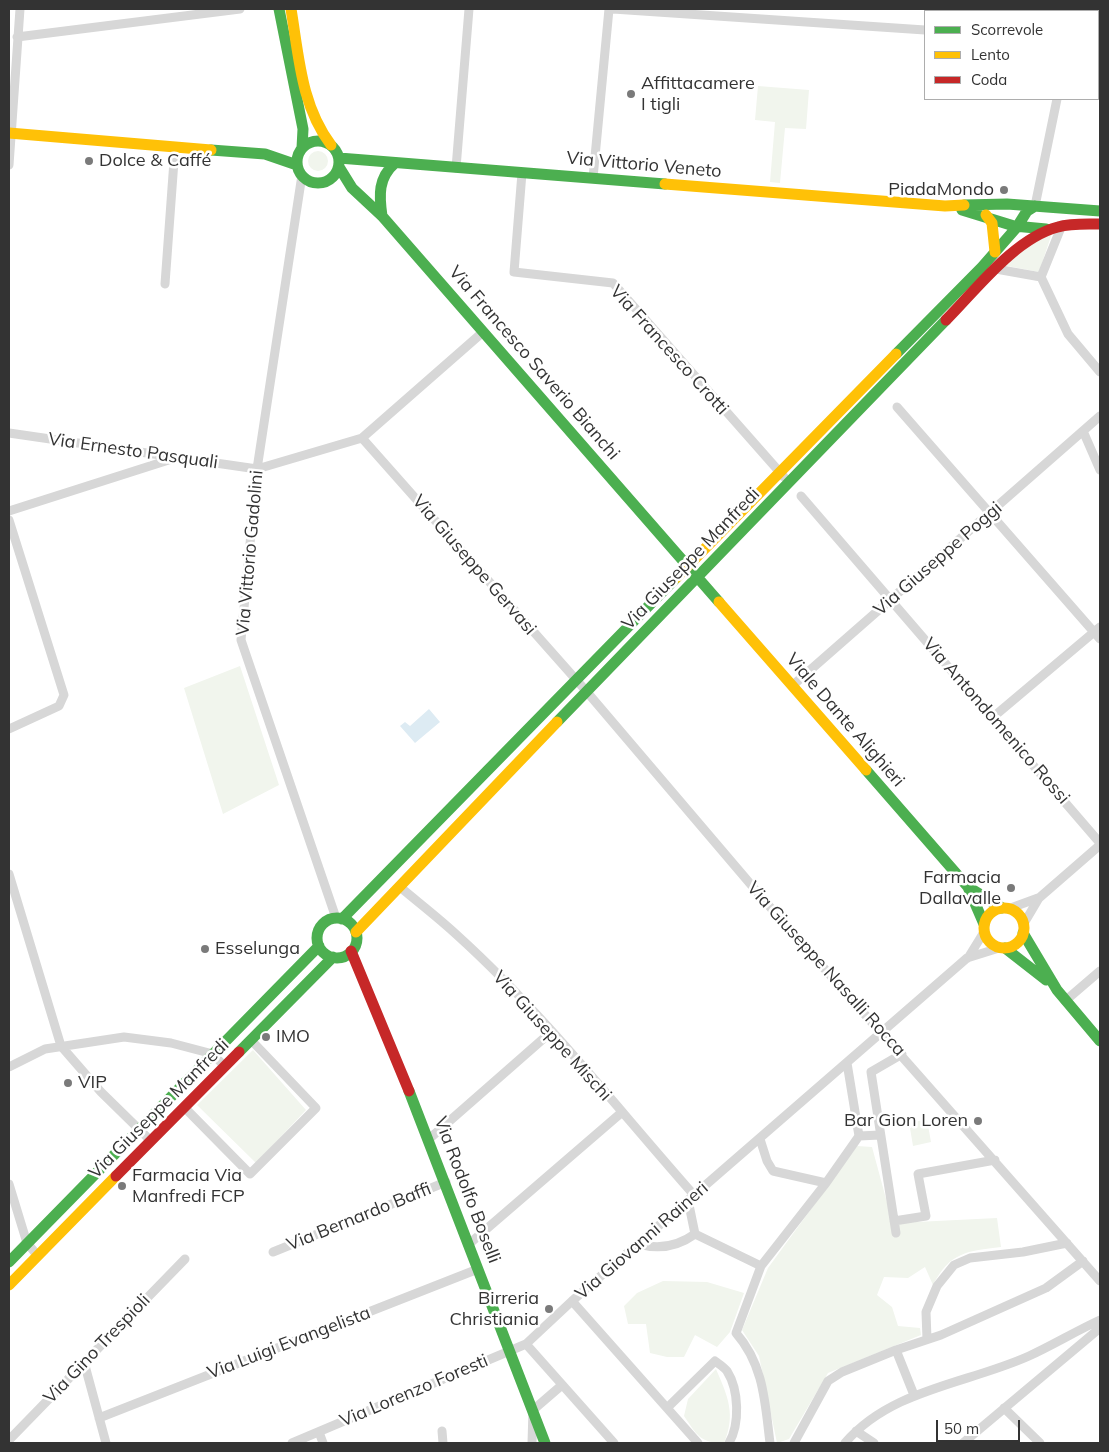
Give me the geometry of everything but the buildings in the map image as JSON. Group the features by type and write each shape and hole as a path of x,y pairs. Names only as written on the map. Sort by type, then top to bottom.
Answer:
{"main road":[{"path":"279,9 303,129 299,170"},
{"path":"291,9 308,104 317,128 331,145 339,162 332,179 325,182"},
{"path":"10,133 265,154 302,148 316,141 331,145"},
{"path":"265,154 299,170 312,182 325,182 352,188"},
{"name":"Via Vittorio Veneto","path":"339,162 395,163 945,206 1007,204 1100,211"},
{"name":"Via Francesco Saverio Bianchi","path":"339,162 352,188 382,216 697,575"},
{"path":"382,216 379,186 383,174 395,163"},
{"name":"Via Vittorio Veneto","path":"945,206 1020,222"},
{"name":"Via Giuseppe Manfredi","path":"339,918 576,681 995,252 1035,206"},
{"path":"986,215 992,223 995,252"},
{"path":"1020,222 1032,230 1048,229"},
{"name":"Via Giuseppe Manfredi","path":"356,932 697,575 789,483 996,269 1027,242 1048,229 1074,222 1100,224"},
{"name":"Viale Dante Alighieri","path":"697,575 968,887 1005,909"},
{"name":"Viale Dante Alighieri","path":"968,887 984,928"},
{"path":"1057,990 1023,929 1018,915 1005,909 989,915 984,928 989,942 1028,964 1057,990 1100,1041"},
{"path":"339,918 348,922 356,932 352,951 346,955 333,957 327,955 318,946 317,939 320,927 330,919 339,918"},
{"path":"1002,948 1018,942 1023,929"},
{"name":"Via Giuseppe Manfredi","path":"9,1262 318,946"},
{"name":"Via Rodolfo Boselli","path":"352,951 446,1182 508,1350 534,1410 545,1443"},
{"name":"Via Giuseppe Manfredi","path":"9,1286 184,1106 333,957"}],"street":[{"path":"9,165 20,9"},
{"path":"17,37 240,9"},
{"path":"456,168 469,9"},
{"path":"593,178 609,9"},
{"path":"613,9 924,30"},
{"path":"1035,206 1057,100"},
{"path":"165,284 175,147"},
{"name":"Via Vittorio Gadolini","path":"299,170 257,469 241,640 339,918"},
{"name":"Via Francesco Crotti","path":"522,173 514,272 613,283 780,472"},
{"path":"1062,225 1041,277 1068,334 1100,372"},
{"path":"996,269 1041,277"},
{"path":"257,469 362,438 483,332"},
{"path":"897,407 990,514 1098,632 992,718"},
{"name":"Via Giuseppe Poggi","path":"792,686 1100,416"},
{"path":"1083,431 1100,470"},
{"name":"Via Ernesto Pasquali","path":"9,433 257,469"},
{"name":"Via Giuseppe Gervasi","path":"362,438 587,692"},
{"path":"9,511 178,458"},
{"path":"780,472 789,483"},
{"name":"Via Antondomenico Rossi","path":"801,496 1100,844"},
{"path":"9,520 64,695 59,706 9,728"},
{"name":"Via Giuseppe Nasalli Rocca","path":"587,692 770,907 881,1033 902,1054 1100,1281"},
{"path":"1005,909 1038,898 1100,844"},
{"path":"9,874 61,1046 101,1092 151,1141"},
{"name":"Via Giuseppe Mischi","path":"400,887 458,936 551,1032 691,1198"},
{"path":"1023,929 1038,898"},
{"path":"967,958 984,928"},
{"path":"967,958 1002,948"},
{"name":"Via Giovanni Raineri","path":"526,1344 572,1301 967,958"},
{"path":"1066,1001 1100,971"},
{"path":"429,1139 551,1032"},
{"path":"9,1067 46,1049 124,1037 172,1043 213,1054 225,1067"},
{"path":"184,1106 250,1174 316,1108 251,1040"},
{"path":"896,1233 871,1072 902,1054"},
{"path":"770,1443 765,1392 757,1367 746,1345 736,1333 761,1266 826,1183 859,1136 847,1063"},
{"path":"469,1244 621,1113"},
{"path":"859,1136 880,1135"},
{"path":"760,1139 767,1161 773,1170 826,1183"},
{"path":"894,1221 926,1216 918,1174 995,1160"},
{"name":"Via Bernardo Baffi","path":"273,1252 446,1182"},
{"path":"9,1184 27,1243 38,1256"},
{"path":"691,1198 695,1234"},
{"path":"695,1234 761,1266"},
{"path":"638,1244 652,1248 670,1247 686,1241 695,1234"},
{"path":"927,1340 926,1312 937,1286 954,1265 970,1258 1023,1252 1067,1243"},
{"name":"Via Gino Trespioli","path":"9,1440 185,1259"},
{"path":"794,1443 828,1381 842,1372 896,1350 927,1340 1046,1288 1083,1261"},
{"name":"Via Luigi Evangelista","path":"99,1418 478,1269"},
{"path":"572,1301 698,1443"},
{"path":"845,1443 865,1422 914,1395 955,1384 1028,1356 1100,1320"},
{"path":"963,1443 1100,1328"},
{"path":"526,1344 614,1443"},
{"name":"Via Lorenzo Foresti","path":"292,1443 526,1344"},
{"path":"896,1350 914,1395"},
{"path":"667,1408 715,1360 726,1371 735,1394 737,1415 735,1434 729,1443"},
{"path":"84,1362 106,1443"},
{"path":"532,1443 534,1410 562,1386"},
{"path":"1004,1408 1040,1443"},
{"path":"442,1431 443,1443"},
{"path":"856,1431 874,1443"},
{"path":"320,1432 323,1443"}],"shaded area":[{"path":"758,86 809,90 806,129 785,128 780,183 770,182 775,122 755,120"},
{"path":"314,151 322,151 328,157 328,165 322,171 314,171 308,165 308,157"},
{"path":"1053,230 1039,272 1002,265"},
{"path":"240,666 279,785 223,814 184,688"},
{"path":"429,709 440,722 415,743 400,726 405,722 410,726"},
{"path":"253,1050 306,1110 256,1163 197,1105"},
{"path":"927,1120 931,1142 913,1146 909,1122"},
{"path":"857,1146 872,1147 895,1232 896,1223 997,1218 1001,1247 978,1250 961,1255 946,1266 933,1285 925,1267 908,1278 884,1277 877,1295 892,1307 898,1326 920,1328 921,1335 828,1373 789,1439 777,1443 759,1356 742,1330 768,1268"},
{"path":"663,1281 707,1282 744,1293 730,1332 717,1347 695,1335 684,1357 667,1357 650,1353 646,1324 628,1324 624,1306 637,1293"},
{"path":"716,1369 727,1397 730,1414 728,1433 724,1443 716,1443 700,1437 684,1416 688,1399"}],"traffic: fast":[{"path":"279,9 303,129 302,148"},
{"path":"322,141 330,144 336,150 339,162 336,174 330,180 314,183 306,180 300,174 297,158 300,150 306,144 322,141"},
{"path":"211,150 265,154 297,165"},
{"path":"339,158 665,184"},
{"path":"382,216 381,187 385,175 395,163"},
{"path":"339,167 352,188 382,216 719,602"},
{"path":"964,205 1007,204 1100,211"},
{"path":"896,354 982,267 1017,227 1027,211 1035,206"},
{"path":"962,210 1014,226 1046,229"},
{"path":"557,722 946,320"},
{"path":"342,919 676,578"},
{"path":"866,770 968,887 984,924"},
{"path":"968,887 1002,908"},
{"path":"337,918 351,924 357,938 351,952 337,958 323,952 317,938 323,924 337,918"},
{"path":"1023,933 1057,990 1100,1041"},
{"path":"9,1262 319,946"},
{"path":"1005,948 1046,980"},
{"path":"239,1052 333,957"},
{"path":"409,1091 545,1443"}],"traffic: slow":[{"path":"291,9 299,63 307,97 313,114 331,145"},
{"path":"9,133 211,150"},
{"path":"665,184 945,206 964,205"},
{"path":"986,215 992,223 995,252"},
{"path":"676,578 896,354"},
{"path":"719,602 866,770"},
{"path":"356,932 557,722"},
{"path":"1004,908 1018,914 1024,928 1018,942 1004,948 990,942 984,928 990,914 1004,908"},
{"path":"9,1285 116,1176"}],"traffic: jam":[{"path":"946,320 997,266 1027,242 1042,233 1058,227 1100,224"},
{"path":"351,951 409,1091"},
{"path":"116,1176 239,1052"}],"place":[{"name":"Affittacamere I tigli","path":"631,94"},
{"name":"Dolce & Caffé","path":"89,161"},
{"name":"PiadaMondo","path":"1004,190"},
{"name":"Farmacia Dallavalle","path":"1011,888"},
{"name":"Esselunga","path":"205,949"},
{"name":"IMO","path":"266,1037"},
{"name":"VIP","path":"68,1083"},
{"name":"Bar Gion Loren","path":"978,1121"},
{"name":"Farmacia Via Manfredi FCP","path":"122,1186"},
{"name":"Birreria Christiania","path":"549,1309"}]}
